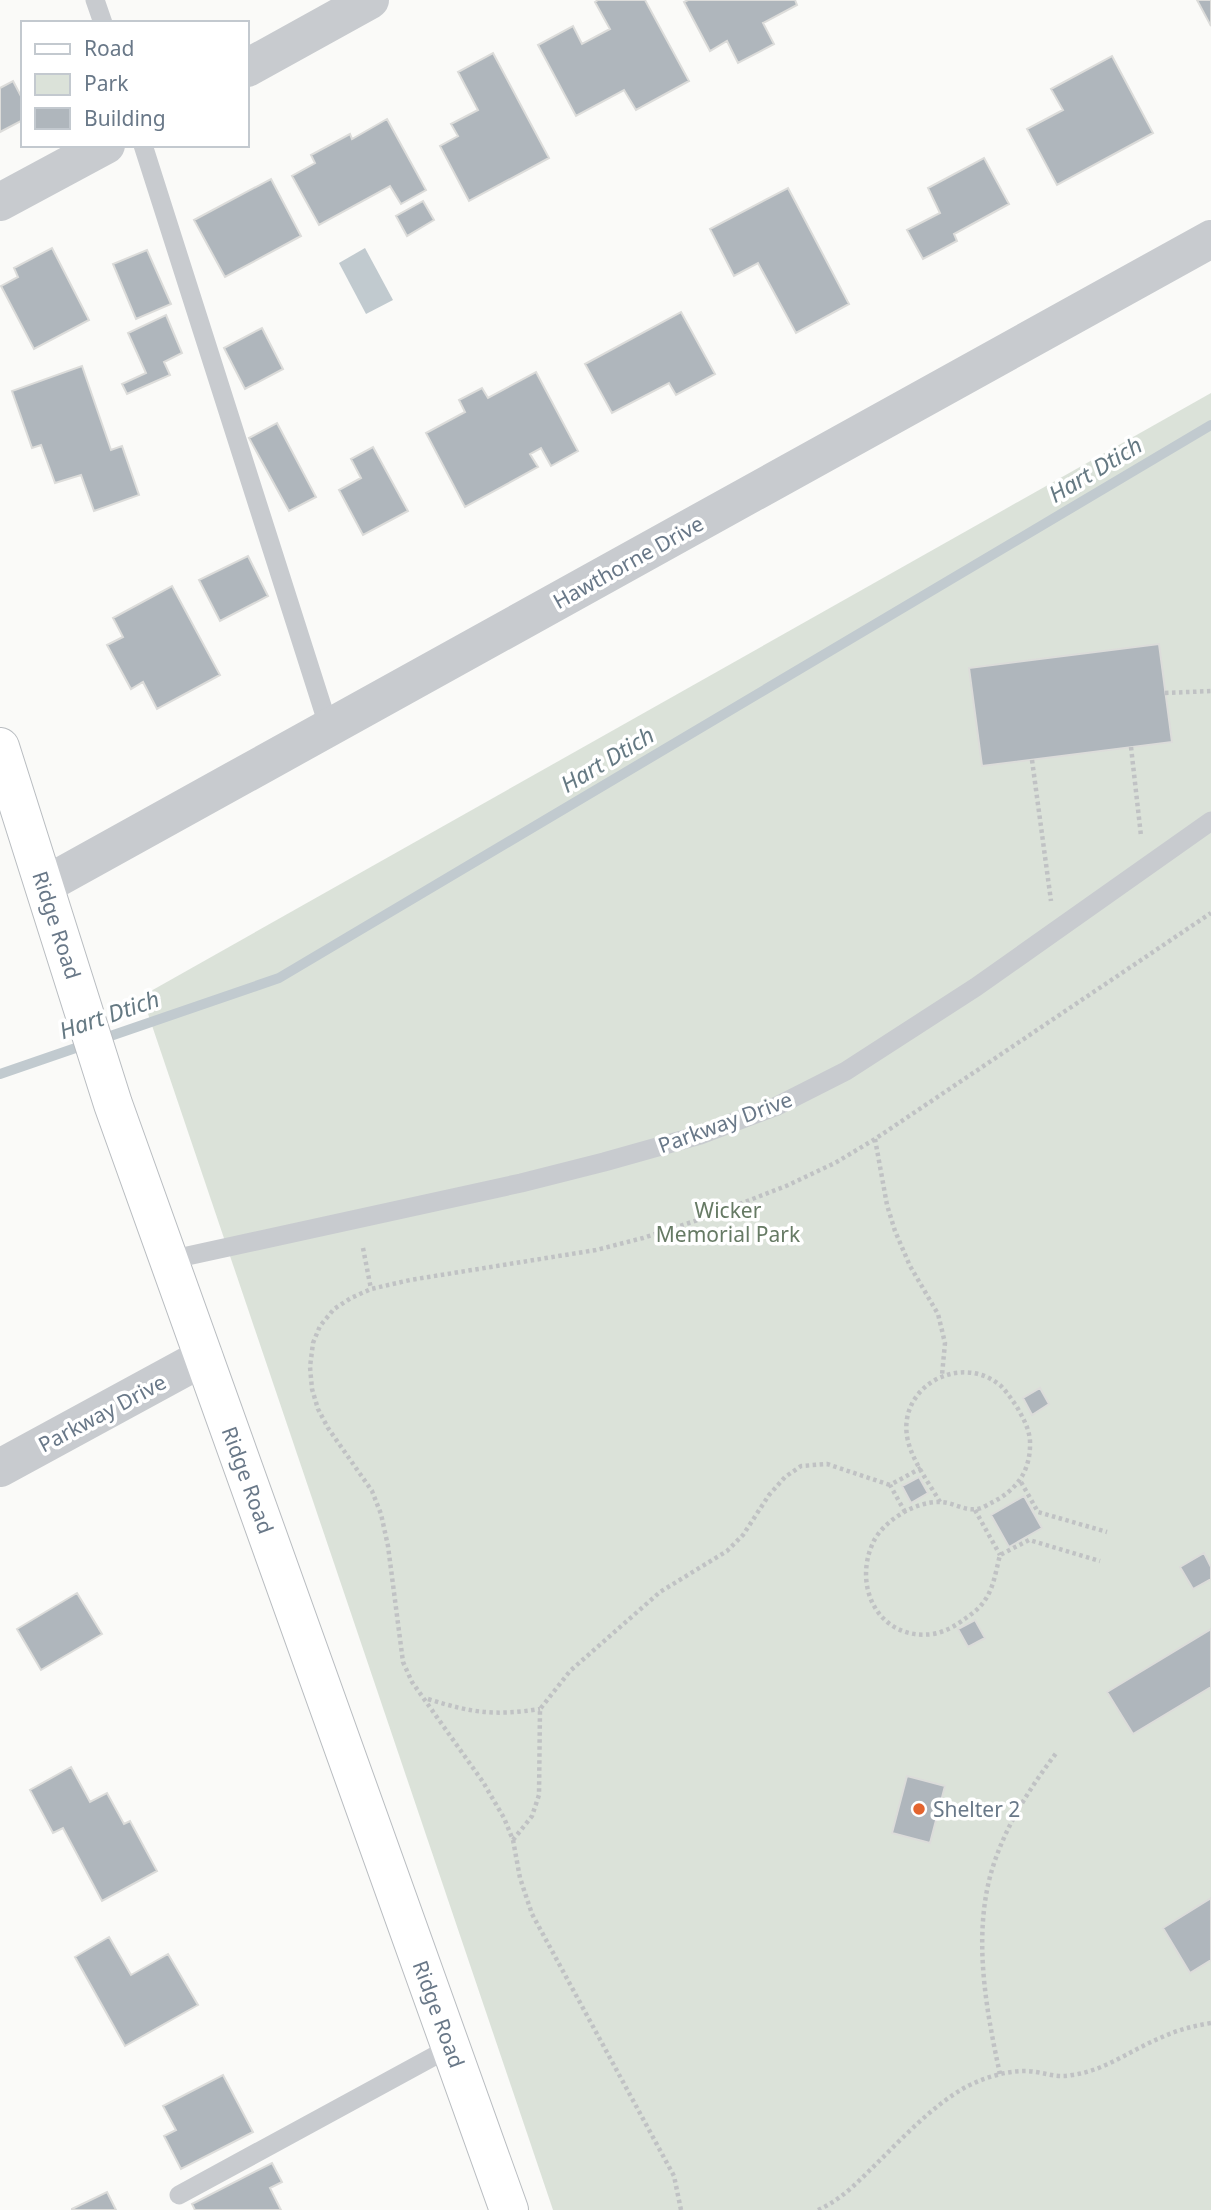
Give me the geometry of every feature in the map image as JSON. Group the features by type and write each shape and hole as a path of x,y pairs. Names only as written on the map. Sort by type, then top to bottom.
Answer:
{"main road":[{"name":"Ridge Road","path":"0,747 113,1104 509,2210"}],"street":[{"path":"248,67 370,0"},
{"path":"0,202 102,147"},
{"name":"Hawthorne Drive","path":"44,885 1211,239"},
{"name":"Parkway Drive","path":"0,1468 204,1357"}],"lane":[{"path":"95,0 102,21"},
{"path":"144,147 329,727"},
{"name":"Parkway Drive","path":"169,1260 604,1162 700,1135 776,1106 846,1071 976,987 1211,821"},
{"path":"179,2195 451,2047"}],"path":[{"path":"1165,693 1211,691"},
{"path":"1131,747 1145,868"},
{"path":"1032,760 1055,931"},
{"path":"681,2210 674,2175 531,1914 505,1818 483,1782 412,1682 403,1662 388,1546 381,1514 372,1491 318,1409 312,1389 310,1367 313,1343 320,1326 334,1309 371,1289 410,1280 596,1250 643,1238 786,1186 835,1163 875,1139 1211,913"},
{"path":"875,1139 887,1205 895,1231 910,1266 940,1321 944,1343 942,1375"},
{"path":"357,1219 371,1289"},
{"path":"940,1502 908,1439 906,1426 909,1410 923,1387 942,1375 970,1372 1000,1386 1010,1397 1029,1432 1028,1464 1021,1482 1011,1492 975,1510 940,1502 923,1505 905,1512 876,1537 864,1577 875,1609 883,1618 906,1631 932,1634 943,1632 975,1612 984,1602 992,1587 1000,1555 975,1510"},
{"path":"513,1840 533,1816 539,1796 540,1709 570,1671 640,1608 660,1592 727,1551 743,1535 769,1495 785,1477 801,1466 827,1464 890,1485 905,1512"},
{"path":"890,1485 921,1468"},
{"path":"1021,1482 1038,1512 1107,1532"},
{"path":"1000,1555 1029,1540 1100,1561"},
{"path":"426,1699 472,1711 504,1714 540,1709"},
{"path":"1000,2074 989,2022 985,1983 985,1903 991,1873 1014,1816 1031,1786 1057,1752"},
{"path":"818,2210 844,2195 931,2112 965,2087 1016,2071 1034,2071 1055,2077 1075,2075 1100,2067 1161,2037 1211,2023"}],"green space":[{"name":"Wicker Memorial Park","path":"1211,393 1211,2210 553,2210 142,996"}],"shaded area":[{"path":"365,248 393,300 366,314 339,263"}],"building":[{"path":"645,0 689,81 636,110 624,90 576,116 538,45 573,26 582,44 610,29 595,2"},
{"path":"795,0 797,5 763,23 774,44 738,63 727,41 710,51 684,2"},
{"path":"1197,0 1211,0 1211,26"},
{"path":"493,53 549,158 469,201 440,146 458,136 451,124 478,110 458,72"},
{"path":"1112,56 1153,133 1057,185 1027,129 1063,110 1051,89"},
{"path":"13,81 21,96 21,121 0,132 0,88"},
{"path":"387,119 426,190 401,204 390,186 319,225 292,176 315,163 311,155 350,134 352,139"},
{"path":"984,158 1009,204 954,234 957,241 923,259 907,230 940,213 928,188"},
{"path":"271,179 301,236 225,277 194,220"},
{"path":"788,188 849,304 796,333 758,263 734,276 710,229"},
{"path":"423,201 434,220 407,236 396,216"},
{"path":"52,248 89,320 34,349 1,286 18,277 14,268"},
{"path":"147,250 171,304 136,319 113,264"},
{"path":"681,312 715,374 676,395 669,383 612,413 585,364"},
{"path":"166,315 182,353 164,362 170,375 127,394 122,384 146,373 128,333"},
{"path":"262,328 283,369 245,389 224,348"},
{"path":"82,366 111,450 122,446 139,495 94,511 81,475 55,483 41,445 32,448 12,391"},
{"path":"536,372 578,451 551,466 541,448 530,454 538,467 465,507 426,433 465,412 459,400 482,388 488,398"},
{"path":"277,423 316,497 289,511 249,438"},
{"path":"373,447 408,511 363,535 339,490 361,478 351,459"},
{"path":"248,556 268,596 220,621 199,580"},
{"path":"172,586 220,675 157,709 143,682 131,689 107,645 123,637 113,618"},
{"path":"1159,644 1172,742 982,766 969,668"},
{"path":"1040,1388 1049,1404 1032,1415 1023,1398"},
{"path":"919,1477 928,1493 911,1503 902,1486"},
{"path":"1024,1496 1042,1528 1009,1547 991,1515"},
{"path":"1204,1553 1211,1567 1211,1579 1193,1589 1180,1567"},
{"path":"77,1593 102,1634 41,1670 17,1629"},
{"path":"975,1620 985,1638 968,1647 958,1629"},
{"path":"1211,1629 1211,1687 1133,1734 1107,1692"},
{"path":"71,1767 90,1802 107,1793 124,1824 130,1821 157,1871 102,1901 63,1828 53,1833 30,1790"},
{"name":"Shelter 2","path":"907,1776 945,1786 930,1843 892,1833"},
{"path":"1211,1898 1211,1960 1190,1973 1163,1928"},
{"path":"109,1937 131,1975 168,1954 198,2005 125,2046 75,1957"},
{"path":"223,2075 253,2132 181,2169 164,2136 176,2130 163,2106"},
{"path":"272,2163 282,2182 270,2188 281,2210 195,2210 192,2204"},
{"path":"107,2192 116,2210 72,2210 72,2209"}],"waterway":[{"name":"Hart Dtich","path":"0,1074 279,978 1211,425"}],"place":[{"name":"Shelter 2","path":"919,1809"}]}
